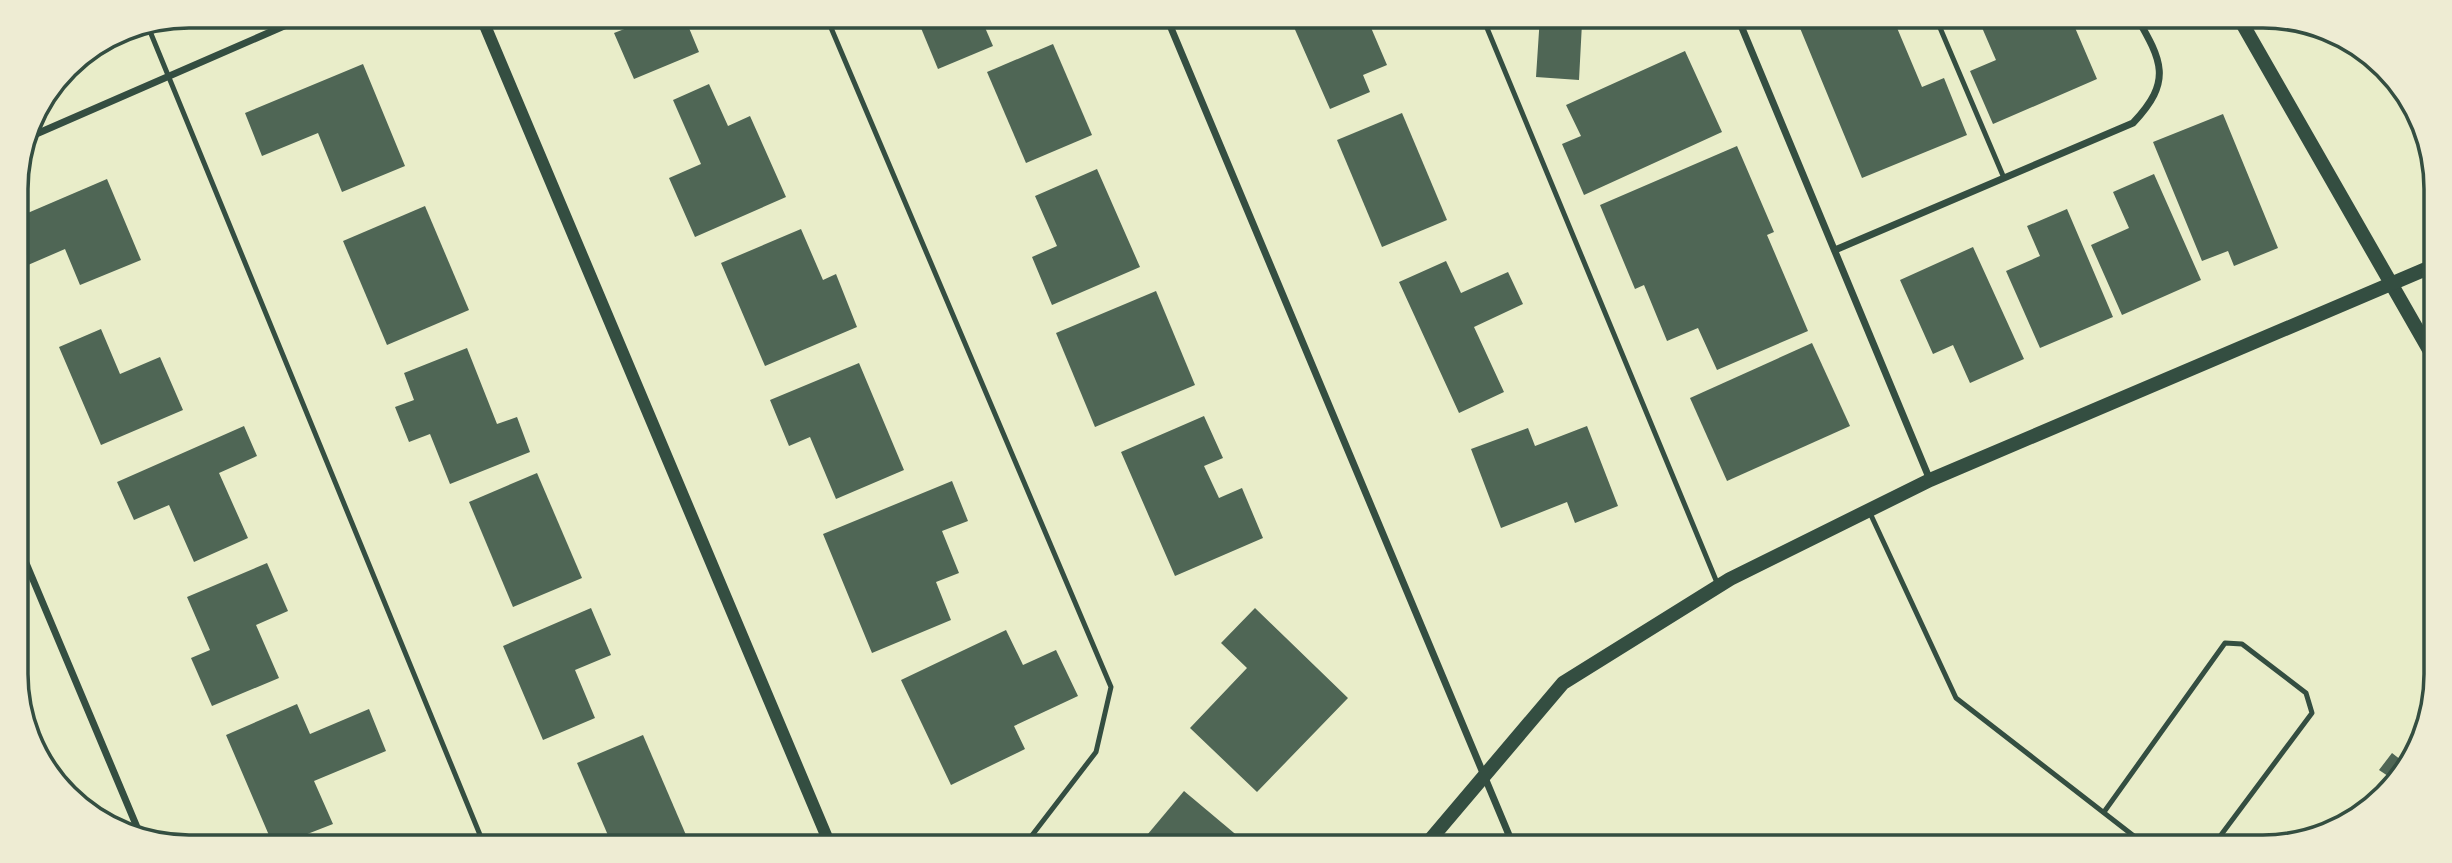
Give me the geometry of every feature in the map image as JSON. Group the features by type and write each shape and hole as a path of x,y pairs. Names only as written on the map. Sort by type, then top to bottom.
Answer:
{"main road":[{"path":"2245,28 2424,341"},
{"path":"1434,835 1563,683 1719,586 1930,480 2424,270"}],"street":[{"path":"38,133 279,28"},
{"path":"486,28 826,835"},
{"path":"1171,28 1509,835"},
{"path":"1742,28 1930,480"},
{"path":"1835,250 2133,123 2145,110 2156,91 2159,55 2143,28"},
{"path":"28,568 136,825"}],"lane":[{"path":"831,28 1111,687 1096,752 1033,835"},
{"path":"1487,28 1719,586"},
{"path":"1940,28 2004,178"},
{"path":"151,32 480,835"},
{"path":"1868,510 1956,698 2133,835"},
{"path":"2104,812 2225,643 2242,644 2306,693 2312,713 2221,835"}],"building":[{"path":"627,28 689,28 699,52 634,79 614,33"},
{"path":"921,28 985,28 993,46 938,69"},
{"path":"1294,28 1371,28 1387,65 1363,75 1370,92 1330,109"},
{"path":"1539,28 1582,28 1579,80 1536,77"},
{"path":"1800,28 1897,28 1922,87 1944,78 1967,135 1862,178"},
{"path":"1982,28 2075,28 2097,79 1993,124 1970,71 1996,60"},
{"path":"1053,44 1092,135 1026,163 987,72"},
{"path":"1685,51 1722,132 1584,195 1562,144 1581,136 1566,105"},
{"path":"363,64 405,166 342,192 318,133 262,156 245,113"},
{"path":"709,84 728,126 750,116 786,197 695,237 669,178 701,164 673,100"},
{"path":"1402,113 1447,220 1382,247 1337,140"},
{"path":"2223,114 2278,248 2234,266 2228,251 2202,261 2153,142"},
{"path":"1737,146 1774,232 1767,235 1808,331 1717,370 1698,328 1667,341 1644,285 1635,289 1600,205"},
{"path":"1097,169 1140,267 1052,305 1032,257 1057,246 1035,196"},
{"path":"2154,174 2201,280 2122,315 2091,245 2129,228 2113,192"},
{"path":"107,179 141,260 80,285 65,249 28,265 28,213"},
{"path":"425,206 469,310 387,345 343,241"},
{"path":"2067,209 2113,317 2040,348 2006,271 2040,256 2027,226"},
{"path":"801,229 823,280 836,274 857,327 765,366 721,263"},
{"path":"1973,247 2024,359 1970,383 1953,345 1933,354 1900,280"},
{"path":"1446,261 1461,293 1508,272 1523,304 1474,327 1504,392 1459,413 1399,282"},
{"path":"1156,291 1195,385 1095,427 1056,333"},
{"path":"101,329 120,374 160,357 183,410 101,445 59,347"},
{"path":"1812,343 1850,426 1727,481 1690,398"},
{"path":"467,348 497,424 517,417 530,452 450,484 430,434 409,442 395,407 414,400 404,373"},
{"path":"859,363 904,470 836,499 810,437 789,446 770,400"},
{"path":"1204,416 1223,458 1204,466 1219,498 1242,488 1263,538 1175,576 1121,452"},
{"path":"244,426 257,456 219,473 248,538 194,562 169,505 134,520 117,482"},
{"path":"1587,426 1618,506 1575,523 1567,502 1501,528 1471,449 1528,428 1535,446"},
{"path":"537,473 582,578 513,607 469,502"},
{"path":"952,481 968,521 942,531 959,573 936,582 951,620 872,653 823,534"},
{"path":"267,563 288,611 256,625 279,678 212,706 191,658 210,650 187,597"},
{"path":"591,608 611,655 575,670 595,718 543,740 503,646"},
{"path":"1255,608 1348,698 1257,792 1190,728 1247,668 1221,643"},
{"path":"1006,630 1023,665 1056,650 1078,696 1014,726 1025,749 951,785 901,680"},
{"path":"297,704 310,734 369,709 386,751 314,781 333,824 305,835 269,835 226,735"},
{"path":"643,735 686,835 608,835 577,763"},
{"path":"2392,753 2399,759 2388,776 2379,770"},
{"path":"1184,791 1236,835 1147,835"}]}
